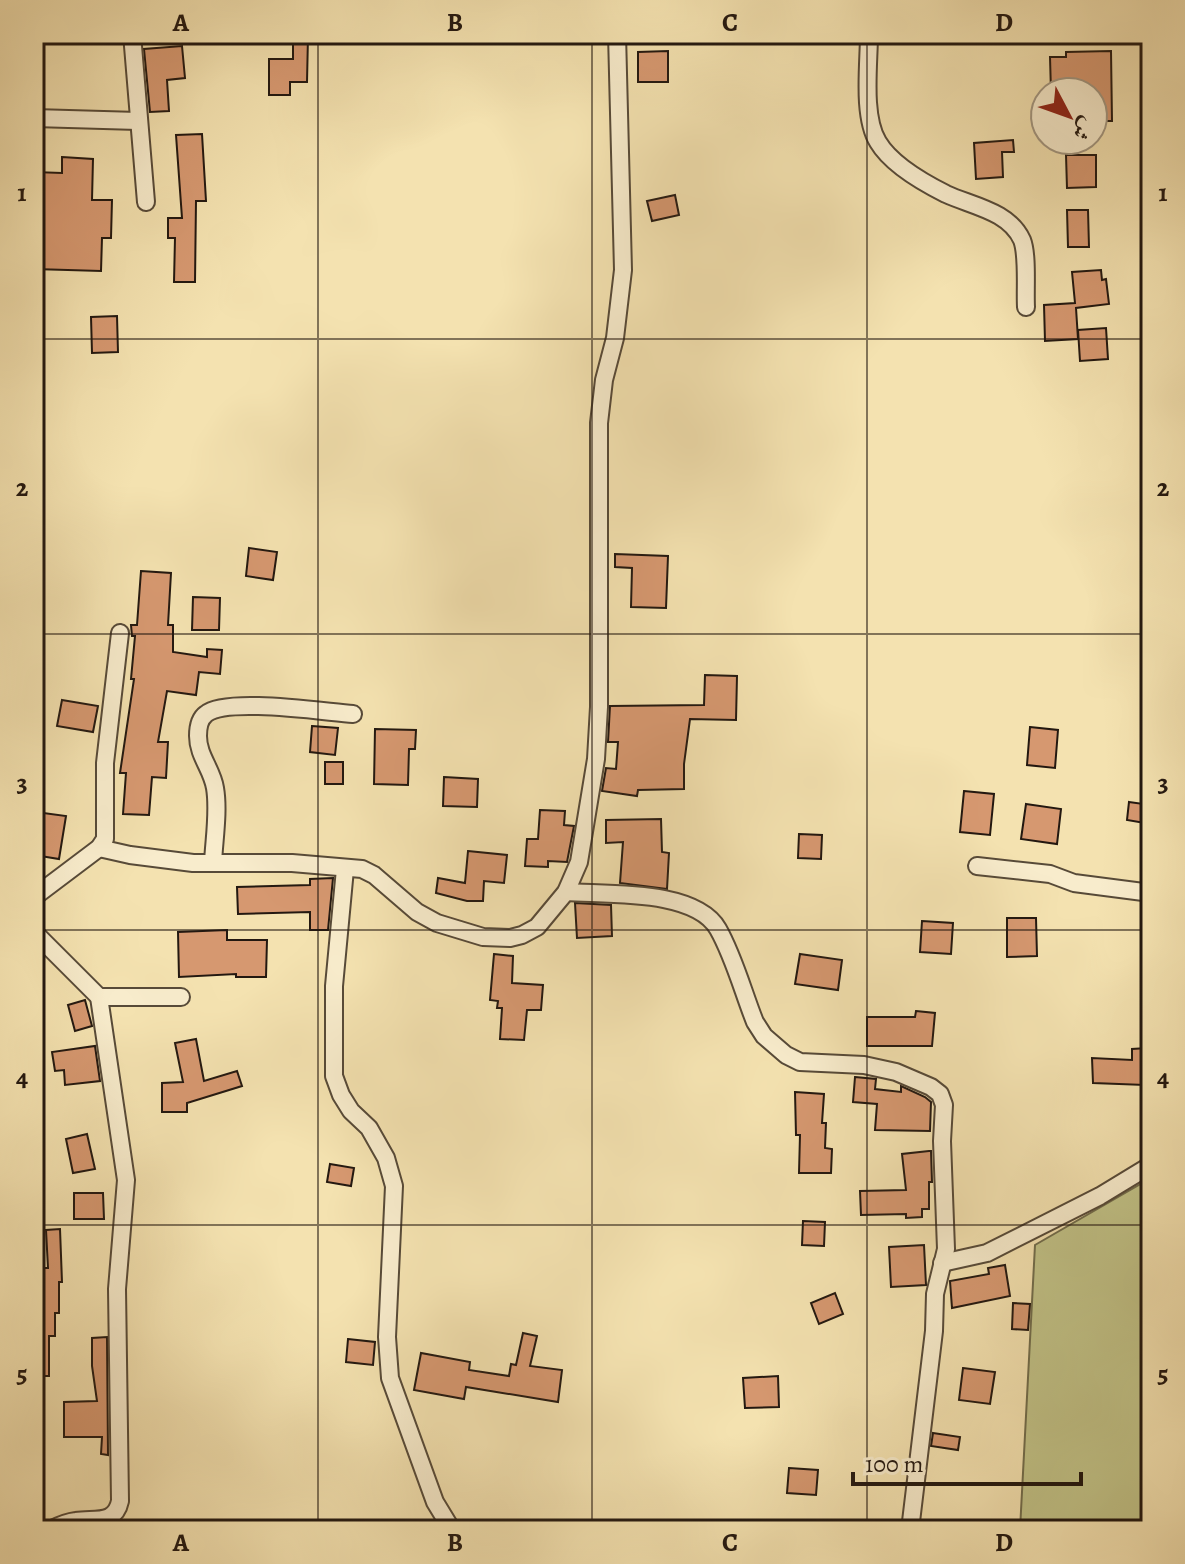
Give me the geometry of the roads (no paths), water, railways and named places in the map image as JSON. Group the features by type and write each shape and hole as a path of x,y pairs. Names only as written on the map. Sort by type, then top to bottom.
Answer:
{"street":[{"path":"132,34 146,202"},
{"path":"99,848 193,863 292,863 362,869 374,875 417,912 437,923 483,937 510,938 537,927 566,892 579,862 596,759 599,707 599,423 604,380 615,338 623,270 617,34"},
{"path":"869,34 869,115 877,142 892,158 936,187 986,209 1014,226 1024,244 1026,307"},
{"path":"34,118 138,121"},
{"path":"34,897 99,848 105,839 105,763 120,633"},
{"path":"213,863 215,789 199,753 198,736 199,723 207,713 225,707 266,706 353,714"},
{"path":"977,866 1050,874 1074,883 1151,893"},
{"path":"345,869 334,986 334,1076 351,1111 369,1128 386,1158 394,1186 387,1337 390,1378 435,1502 452,1530"},
{"path":"566,892 668,899 705,914 717,928 755,1022 764,1036 786,1055 800,1062 864,1065 896,1072 940,1094 944,1105 942,1141 946,1249 935,1294 934,1331 910,1530"},
{"path":"34,932 99,997 126,1180 117,1289 119,1509 105,1520 78,1520 50,1530"},
{"path":"99,997 181,997"},
{"path":"942,1263 987,1253 1100,1196 1151,1165"},
{"path":"34,1523 43,1530"}]}
